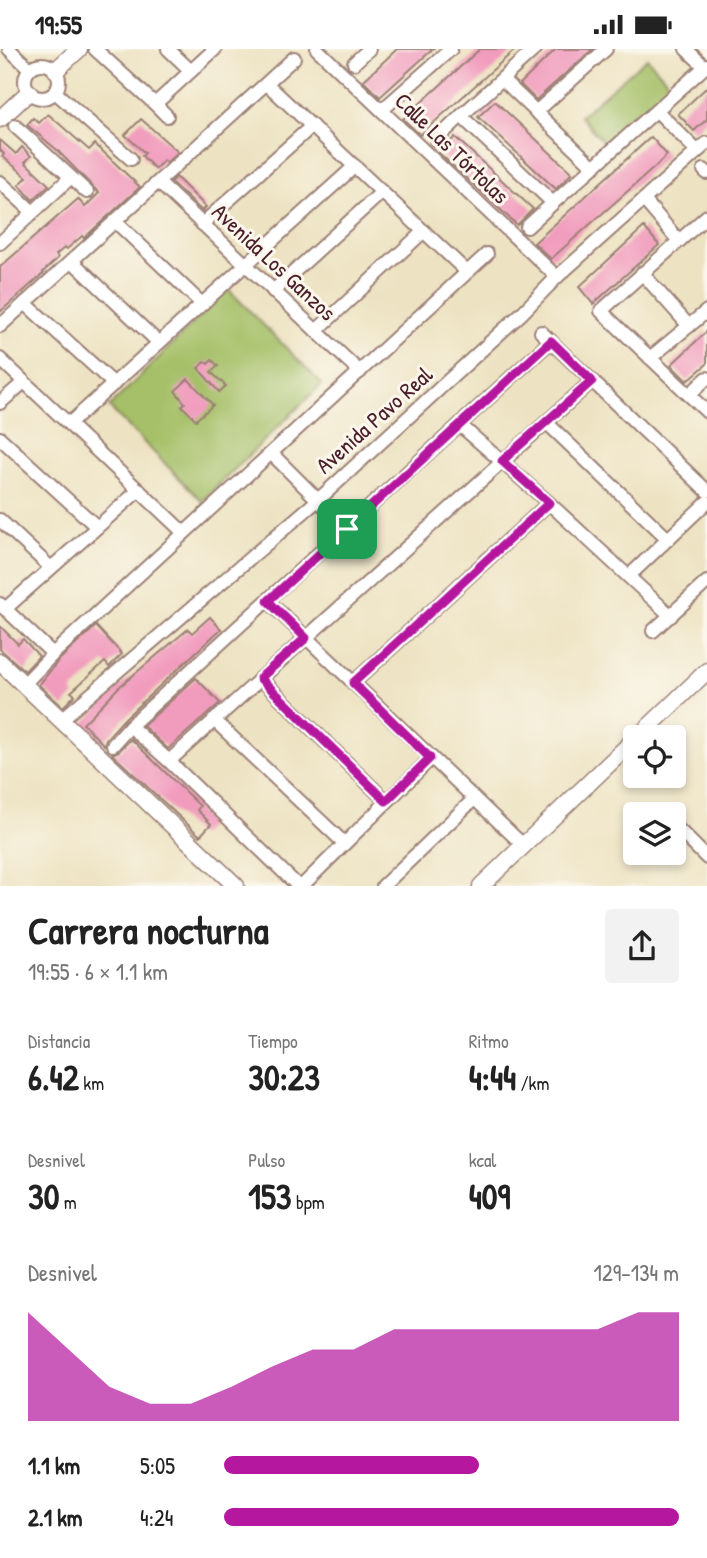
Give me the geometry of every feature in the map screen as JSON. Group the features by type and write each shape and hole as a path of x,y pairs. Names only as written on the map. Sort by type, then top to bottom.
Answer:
{"main road":[{"path":"56,70 79,49"},
{"path":"7,123 29,92"},
{"path":"0,662 236,886"},
{"path":"651,725 707,671"},
{"path":"481,886 623,751"}],"street":[{"path":"9,49 30,69"},
{"path":"95,49 167,116"},
{"path":"168,49 191,71"},
{"path":"156,104 215,49"},
{"name":"Calle Las Tórtolas","path":"317,49 557,277"},
{"path":"354,63 369,49"},
{"path":"382,110 451,49"},
{"path":"436,140 535,49"},
{"path":"536,112 606,49"},
{"path":"527,227 706,66 686,49"},
{"path":"0,326 294,58"},
{"path":"43,63 56,70 60,79 55,92 45,98 39,98 29,92 25,83 30,69 43,63"},
{"path":"502,79 594,167"},
{"path":"267,83 467,272"},
{"path":"55,92 131,159"},
{"path":"657,111 702,147"},
{"path":"461,116 553,203"},
{"path":"7,123 87,192"},
{"path":"202,223 312,125"},
{"name":"Avenida Pavo Real","path":"62,719 317,500 522,313 557,277 702,147"},
{"path":"69,424 355,166"},
{"path":"0,243 70,178"},
{"path":"0,182 33,212"},
{"name":"Avenida Los Ganzos","path":"159,183 360,372"},
{"path":"273,291 382,192"},
{"path":"643,200 679,241"},
{"path":"707,216 601,311 707,412"},
{"path":"116,222 202,304"},
{"path":"316,331 424,231"},
{"path":"27,681 487,254"},
{"path":"72,261 159,343"},
{"path":"642,273 690,326"},
{"path":"25,303 114,384"},
{"path":"650,358 707,311"},
{"path":"541,332 707,491"},
{"path":"113,745 130,726 551,341"},
{"path":"0,359 184,533"},
{"path":"689,395 707,378"},
{"path":"0,403 24,381"},
{"path":"169,761 592,381"},
{"path":"546,422 668,539"},
{"path":"460,425 671,616"},
{"path":"0,438 97,527"},
{"path":"272,454 347,529"},
{"path":"53,654 2,607 51,568 139,490"},
{"path":"629,576 707,502"},
{"path":"353,683 549,503"},
{"path":"0,520 51,568"},
{"path":"653,632 707,582"},
{"path":"268,601 524,846"},
{"path":"260,678 386,801"},
{"path":"214,720 344,843"},
{"path":"130,726 300,886 430,758"},
{"path":"383,886 474,799"},
{"path":"686,837 707,858"}],"green space":[{"path":"647,58 672,86 606,145 580,116"},
{"path":"228,289 322,384 202,501 109,407"}],"building":[{"path":"397,49 433,49 380,97 363,81"},
{"path":"480,49 516,49 420,135 403,119"},
{"path":"556,49 593,49 536,100 520,84"},
{"path":"707,87 707,119 694,131 678,114"},
{"path":"495,101 572,173 556,189 478,117"},
{"path":"48,114 89,150 95,144 140,187 84,238 82,236 56,255 58,258 44,273 0,312 0,267 78,199 85,207 99,193 56,149 27,125 33,118 39,123"},
{"path":"141,119 178,152 155,169 142,156 145,153 125,135"},
{"path":"455,137 533,209 517,225 439,153"},
{"path":"651,137 667,155 655,167 551,259 534,243"},
{"path":"0,140 16,154 22,147 31,156 25,162 49,185 33,200 19,185 27,177 2,156 4,154 0,150"},
{"path":"176,177 206,207 202,211 171,182"},
{"path":"644,227 659,245 593,304 579,287"},
{"path":"707,331 707,364 687,381 671,365"},
{"path":"212,360 218,366 211,372 226,386 219,392 198,368"},
{"path":"188,379 213,405 196,420 182,406 185,403 175,391"},
{"path":"210,617 221,629 124,719 104,745 83,724 118,688 188,629 192,633"},
{"path":"0,626 18,644 23,639 39,656 25,671 0,649"},
{"path":"96,626 122,654 109,667 105,662 91,674 71,692 75,695 63,707 39,685 59,660"},
{"path":"196,678 220,703 168,749 143,726"},
{"path":"131,739 200,806 197,810 211,824 200,836 112,754"}],"route":[{"path":"551,341 592,381 502,461 549,503 353,683 430,758 386,801 260,678 306,638 268,601 347,529 551,341"}]}
